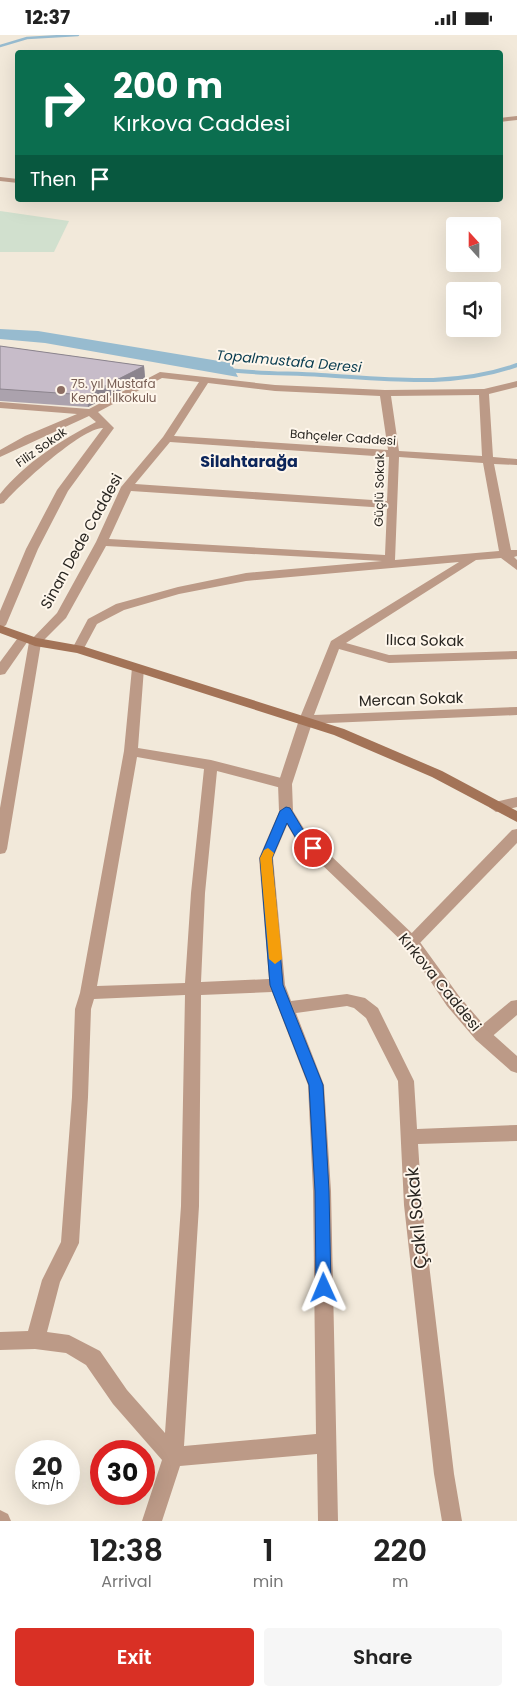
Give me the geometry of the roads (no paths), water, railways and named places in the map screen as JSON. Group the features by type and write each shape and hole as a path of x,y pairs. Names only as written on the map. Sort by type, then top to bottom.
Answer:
{"main road":[{"path":"0,629 30,640 78,649 306,720 437,774 517,817"}],"street":[{"path":"503,120 517,118"},
{"path":"0,179 15,181"},
{"path":"0,455 29,437 91,412 160,375 275,388 385,393 484,392 517,384"},
{"name":"Sinan Dede Caddesi","path":"0,671 30,640 62,615 102,542 128,487 167,439 205,381"},
{"path":"484,392 488,459 512,555 517,566"},
{"name":"Güçlü Sokak","path":"385,393 394,454 391,558"},
{"path":"0,405 91,412 109,428 63,489 32,549 0,625"},
{"name":"Filiz Sokak","path":"0,501 12,484 51,455 104,422"},
{"name":"Bahçeler Caddesi","path":"167,439 517,462"},
{"path":"128,487 392,505"},
{"path":"102,542 306,555 391,558 425,563"},
{"path":"78,649 92,622 120,607 178,591 246,577 512,555"},
{"path":"334,645 473,559"},
{"path":"0,849 30,640"},
{"name":"Ilıca Sokak","path":"334,645 389,659 517,655"},
{"name":"Kırkova Caddesi","path":"334,645 285,784 286,811 301,837 412,943 453,1001 482,1035 517,1066"},
{"path":"35,1340 51,1280 70,1243 80,1097 83,1009 88,993 131,751 138,668"},
{"name":"Mercan Sokak","path":"306,720 517,711"},
{"path":"131,751 211,765 285,784"},
{"path":"152,1521 173,1457 190,1206 193,987 198,893 211,765"},
{"path":"496,807 517,802"},
{"path":"286,811 266,858 276,985 316,1085 322,1191 328,1521"},
{"path":"412,943 517,834"},
{"path":"88,993 193,987 276,985"},
{"name":"Çakıl Sokak","path":"286,1009 346,999 359,1003 372,1013 406,1081 413,1205 444,1474 452,1521"},
{"path":"482,1035 517,1006"},
{"path":"409,1137 517,1133"},
{"path":"0,1341 35,1340 70,1344 93,1358 120,1397 173,1457"},
{"path":"173,1457 326,1443"}],"water":[{"path":"0,329 38,331 231,363 238,377 45,343 0,339"}],"waterway":[{"path":"0,46 27,38 78,35"},
{"name":"Topalmustafa Deresi","path":"230,370 420,380 469,377 517,365"}],"place":[{"name":"75. yıl Mustafa Kemal İlkokulu","path":"61,390"}],"district":[{"name":"Silahtarağa","path":"249,461"}]}
